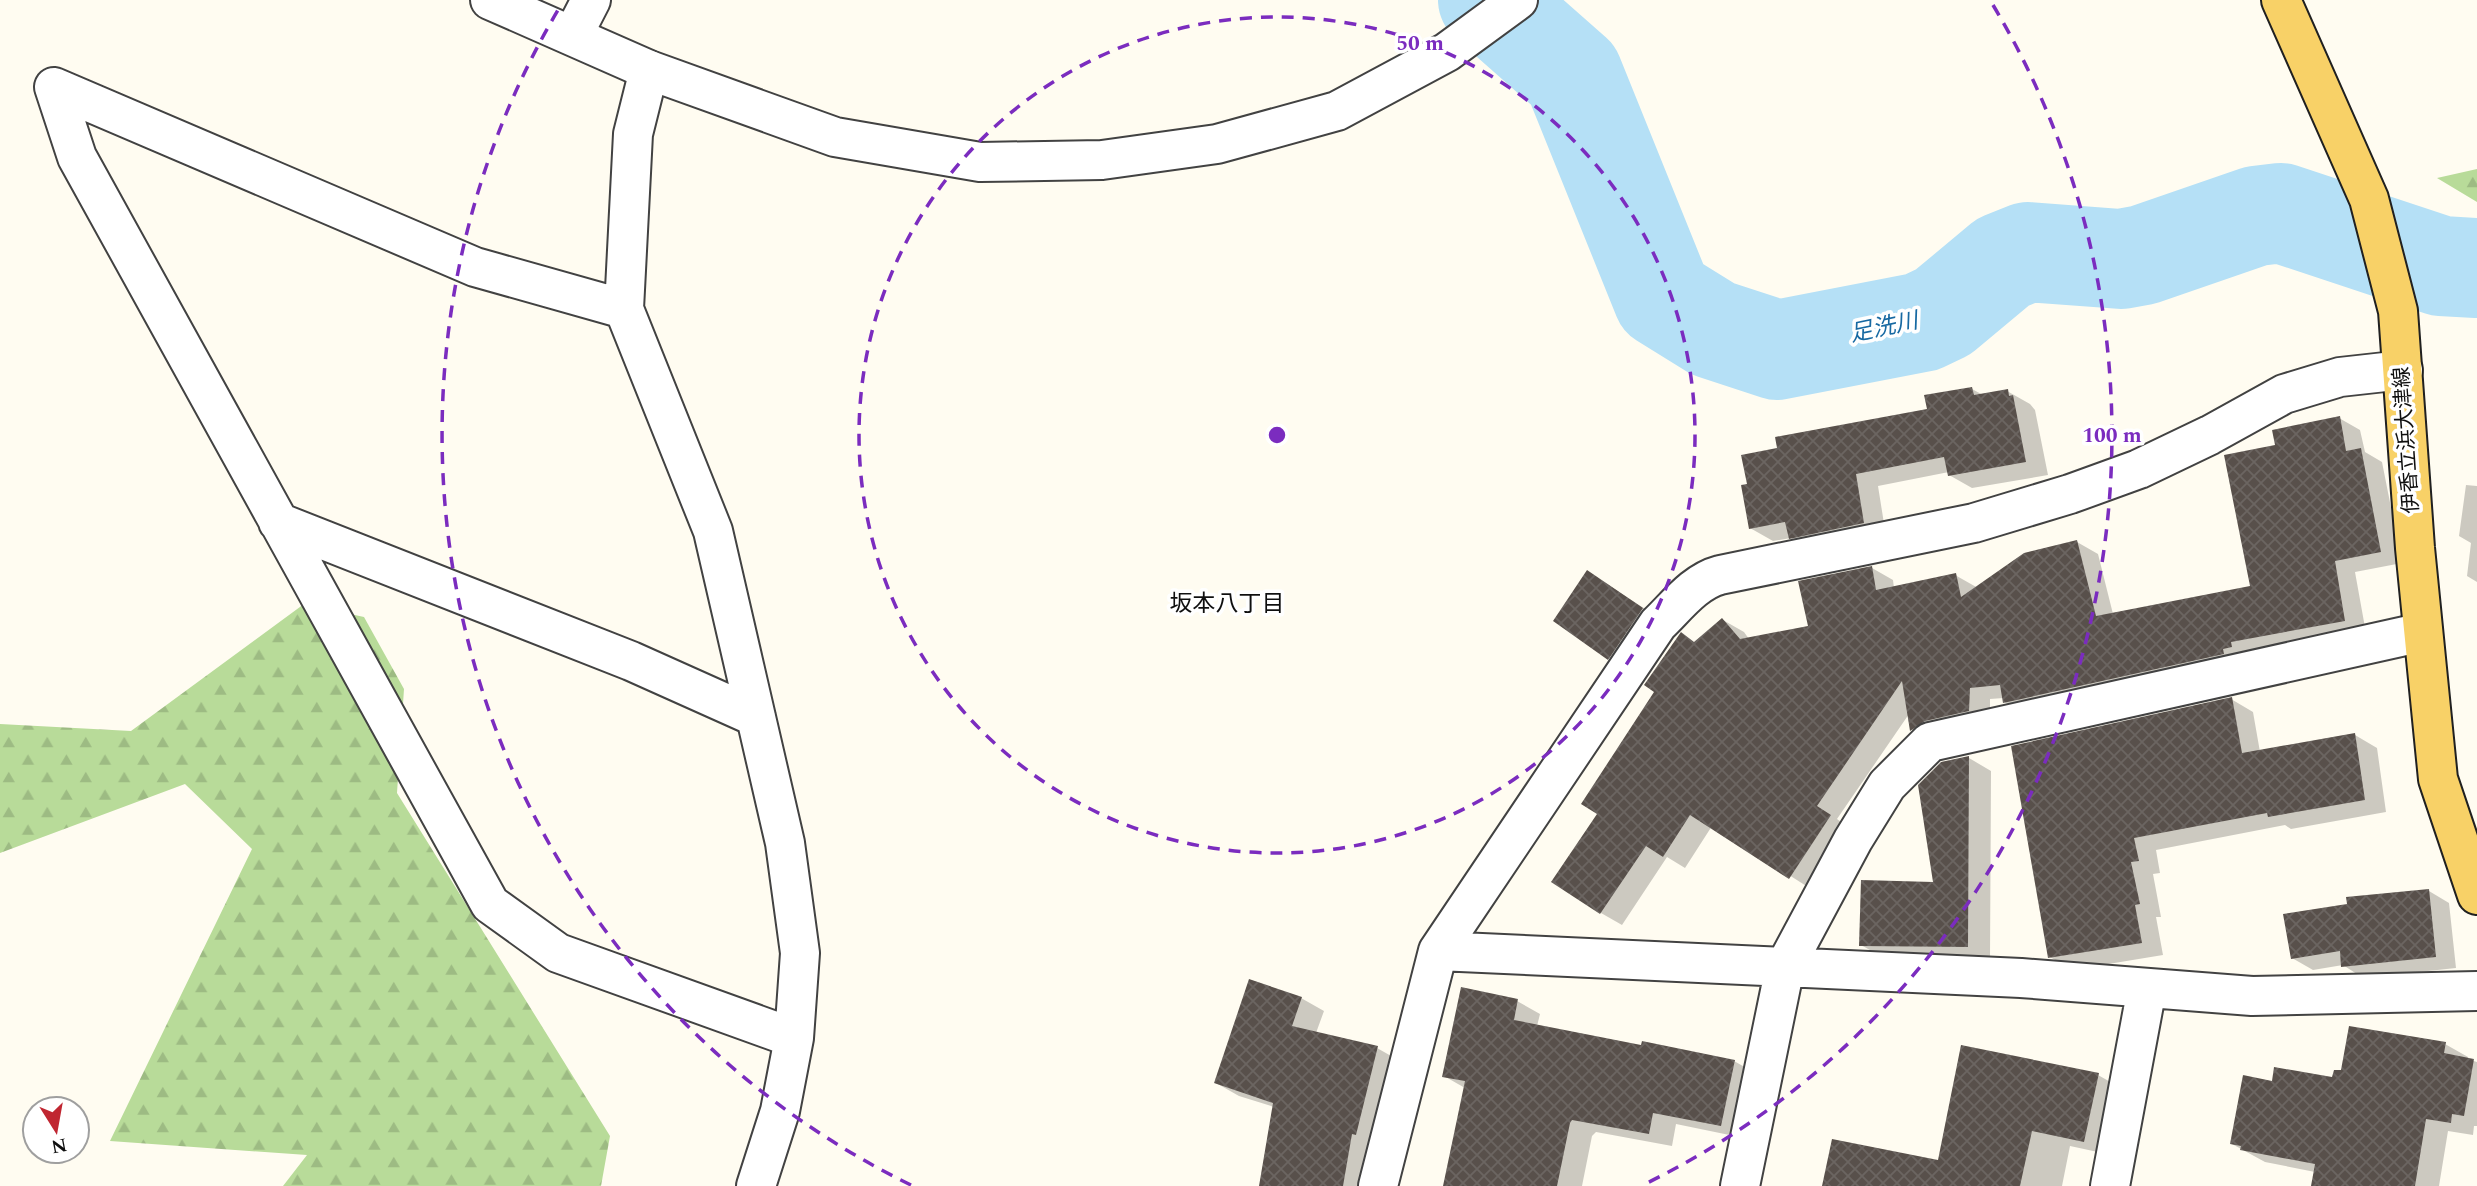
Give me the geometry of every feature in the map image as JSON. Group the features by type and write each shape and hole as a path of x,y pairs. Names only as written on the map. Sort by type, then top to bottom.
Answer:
{"main road":[{"name":"伊香立浜大津線","path":"2281,0 2369,199 2395,293 2415,548 2438,779 2477,895"}],"street":[{"path":"490,0 649,70 835,137 981,162 1102,160 1217,144 1337,111 1447,52 1518,0"},
{"path":"573,35 591,0"},
{"path":"649,70 633,134 624,309 713,531 785,843 800,953 794,1038 780,1111 756,1186"},
{"path":"624,309 475,267 54,87 77,157 489,904 558,953 794,1038"},
{"path":"1378,1186 1438,951 1658,624 1706,579 1974,523 2070,494 2139,469 2210,435 2284,394 2340,377 2403,370"},
{"path":"278,522 631,661 756,717"},
{"path":"1740,1186 1785,967 1853,841 1887,785 1930,742 2423,632"},
{"path":"1438,951 2021,978 2252,996 2477,991"},
{"path":"2110,1186 2147,988"}],"green space":[{"path":"2477,169 2477,202 2437,178"},
{"path":"304,604 364,617 404,689 397,793 610,1136 601,1186 283,1186 307,1155 110,1141 252,849 185,784 0,853 0,724 131,731"}],"building":[{"path":"1972,387 1974,395 2008,389 2009,396 2013,395 2026,462 1948,476 1944,457 1856,474 1864,523 1789,539 1785,522 1749,529 1741,485 1747,484 1741,455 1777,448 1775,437 1927,409 1924,395"},
{"path":"2340,416 2346,451 2361,448 2381,552 2335,561 2345,621 2231,642 2232,647 2223,649 2224,654 2003,703 2000,685 1970,688 1969,711 1925,721 1910,731 1902,681 1817,806 1831,815 1789,879 1690,815 1663,857 1646,846 1600,914 1551,882 1597,814 1581,804 1654,692 1644,685 1681,632 1694,642 1722,618 1740,639 1808,626 1798,581 1872,566 1876,590 1956,573 1961,597 2024,553 2077,540 2096,616 2250,586 2224,455 2275,445 2272,430"},
{"path":"1587,570 1643,608 1608,660 1553,621"},
{"path":"2232,697 2242,753 2355,733 2365,800 2268,817 2267,813 2134,838 2139,861 2131,862 2140,904 2135,905 2142,943 2048,958 2011,746"},
{"path":"1969,756 1968,947 1859,946 1861,880 1933,882 1918,785 1941,762"},
{"path":"2429,889 2436,957 2341,967 2340,951 2291,959 2283,914 2347,904 2346,897"},
{"path":"1249,979 1302,997 1292,1026 1378,1046 1356,1135 1352,1134 1343,1186 1259,1186 1273,1103 1214,1083"},
{"path":"1461,987 1518,999 1514,1020 1641,1045 1642,1041 1735,1060 1721,1126 1653,1113 1649,1134 1572,1120 1557,1186 1443,1186 1465,1081 1442,1077"},
{"path":"2349,1026 2446,1042 2444,1053 2474,1059 2464,1116 2452,1114 2451,1123 2426,1119 2415,1186 2311,1186 2315,1164 2240,1150 2241,1146 2230,1144 2243,1075 2272,1081 2274,1067 2332,1077 2334,1070 2341,1070"},
{"path":"1961,1045 2099,1073 2084,1142 2032,1131 2020,1186 1822,1186 1832,1139 1938,1160"}],"waterway":[{"name":"足洗川","path":"1488,0 1573,75 1663,298 1713,329 1777,350 1922,322 1943,312 2003,262 2028,252 2121,259 2143,255 2256,216 2281,213 2441,266 2477,268"}],"district":[{"name":"坂本八丁目","path":"1227,604"}]}
